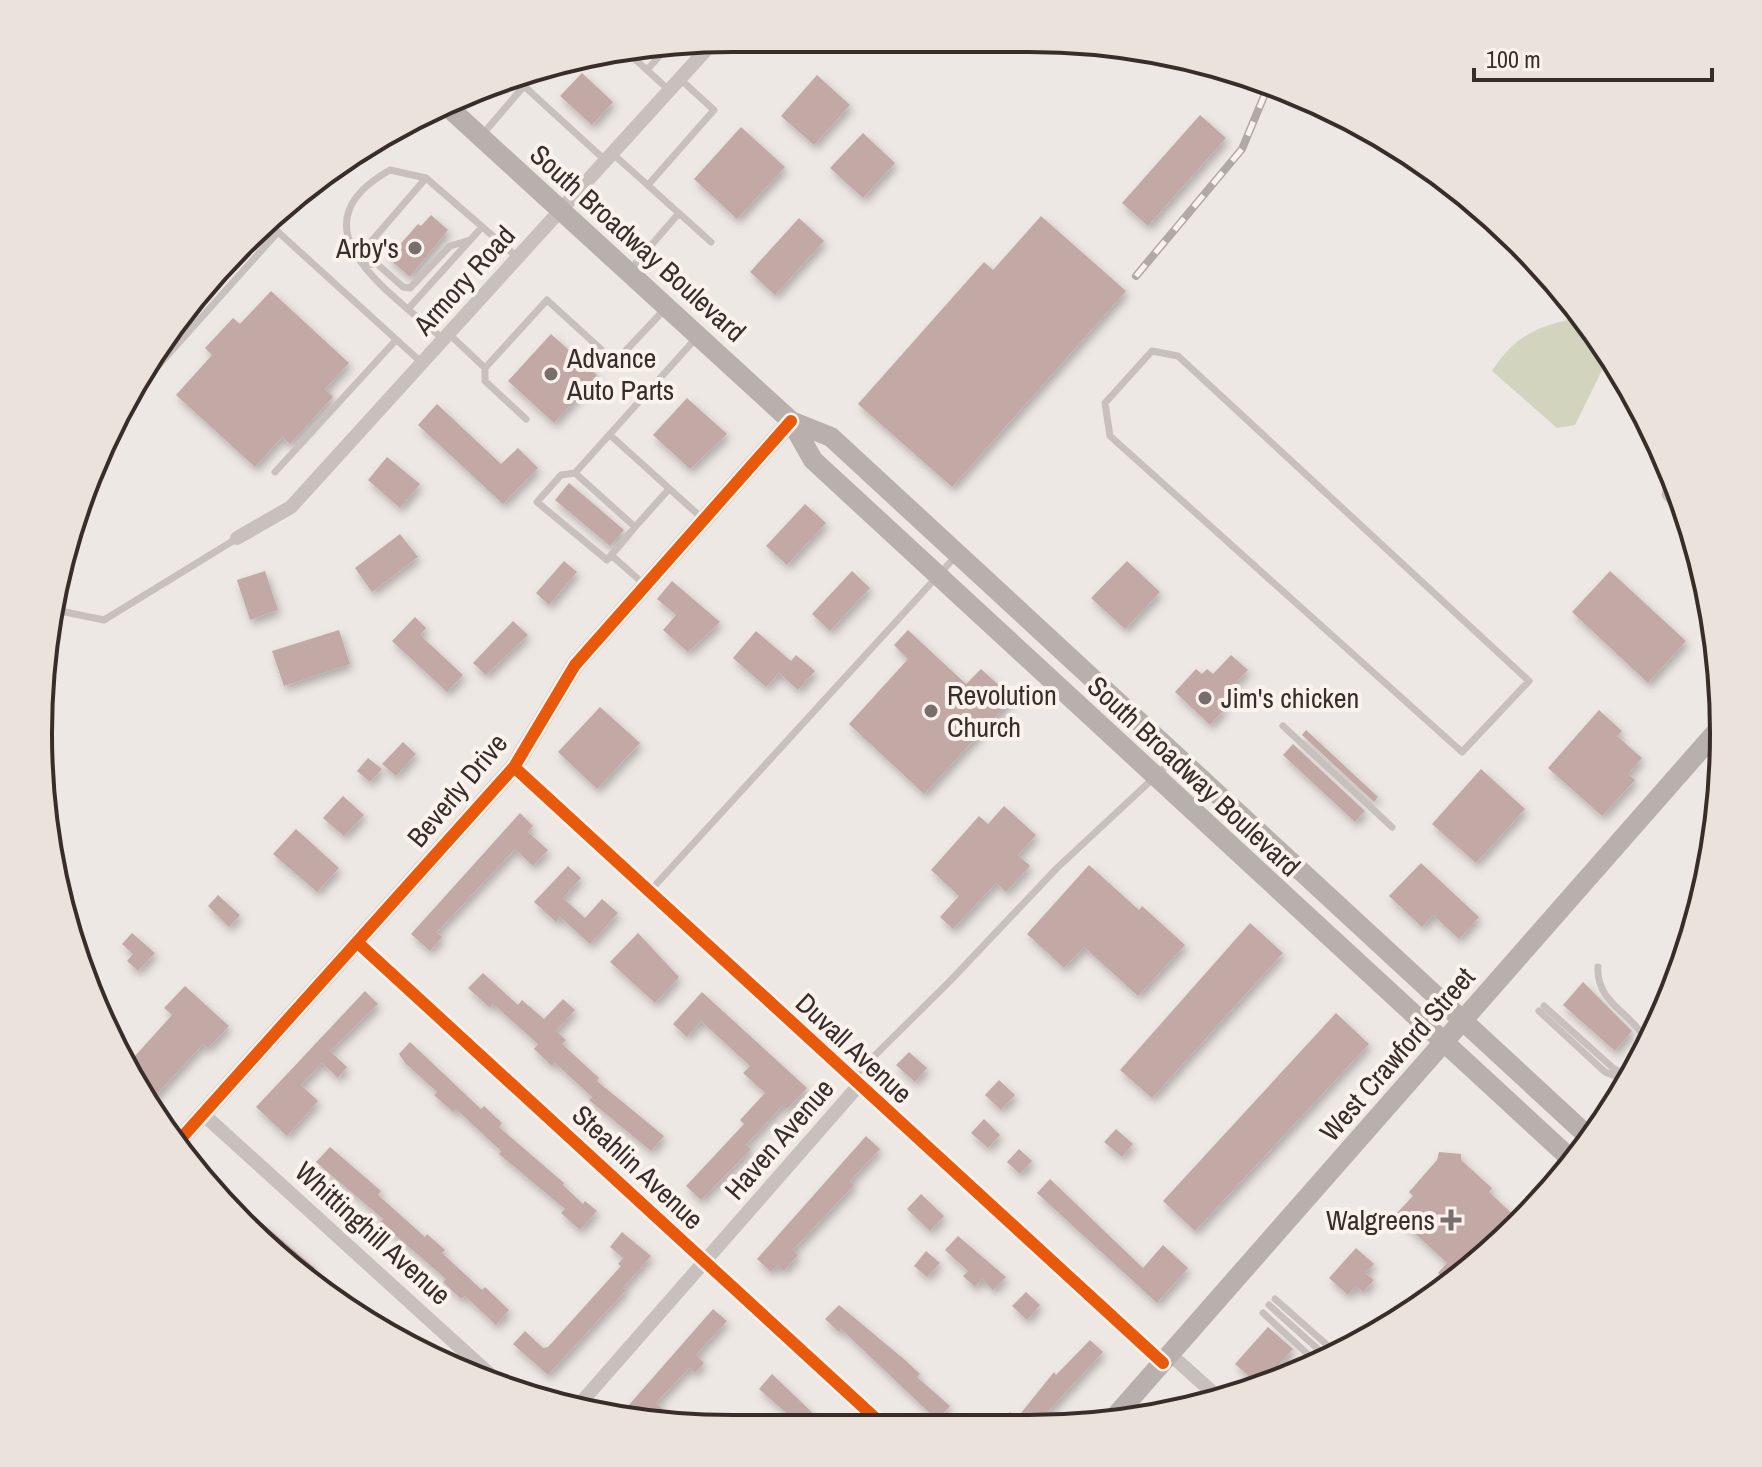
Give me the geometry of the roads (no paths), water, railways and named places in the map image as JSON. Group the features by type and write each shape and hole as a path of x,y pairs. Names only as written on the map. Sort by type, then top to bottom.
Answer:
{"main road":[{"name":"South Broadway Boulevard","path":"454,112 791,421 813,460 1565,1153"},
{"name":"South Broadway Boulevard","path":"791,421 831,437 1582,1130"},
{"name":"West Crawford Street","path":"1123,1408 1710,739"}],"street":[{"name":"Armory Road","path":"237,538 291,507 704,53"},
{"name":"Beverly Drive","path":"184,1135 514,767 575,665 791,421"},
{"name":"Duvall Avenue","path":"514,767 855,1081 1167,1359 1209,1391"},
{"name":"Steahlin Avenue","path":"357,942 872,1415"},
{"name":"Haven Avenue","path":"585,1398 706,1263 855,1081"},
{"name":"Whittinghill Avenue","path":"203,1114 480,1366"}],"lane":[{"path":"647,70 659,56"},
{"path":"635,60 647,70 714,110 648,185"},
{"path":"480,137 524,86 610,158 648,185 711,242"},
{"path":"485,368 409,308 357,258 343,228 347,211 360,194 390,170 426,178 519,258"},
{"path":"357,258 426,178"},
{"path":"627,273 679,213"},
{"path":"409,308 482,227"},
{"path":"275,229 422,364"},
{"path":"165,358 278,232"},
{"path":"365,266 376,263 403,287 410,288 450,246 470,240"},
{"path":"526,419 485,381 485,368 547,300 615,362 666,308"},
{"path":"669,489 607,560 537,502 561,475 575,473 698,336"},
{"path":"275,472 396,340"},
{"path":"1152,351 1178,356 1529,681 1462,752 1110,436 1105,403 1152,351"},
{"path":"610,435 704,520"},
{"path":"575,473 635,527"},
{"path":"63,612 104,620 237,538"},
{"path":"649,892 958,554"},
{"path":"611,555 645,585"},
{"path":"1283,726 1392,827"},
{"path":"855,1081 1057,868 1156,779 1176,756"},
{"path":"1598,967 1598,985 1606,998 1642,1031"},
{"path":"1617,1077 1605,1072 1542,1009 1620,1072"},
{"path":"1638,1027 1641,1032"},
{"path":"1272,1302 1323,1348"},
{"path":"1263,1313 1308,1355"}],"railway":[{"path":"1136,276 1242,149 1265,95"}],"place":[{"name":"Arby's","path":"415,248"},
{"name":"Advance Auto Parts","path":"551,374"},
{"name":"Jim's chicken","path":"1205,698"},
{"name":"Revolution Church","path":"931,711"},
{"name":"Walgreens","path":"1451,1220"}]}
